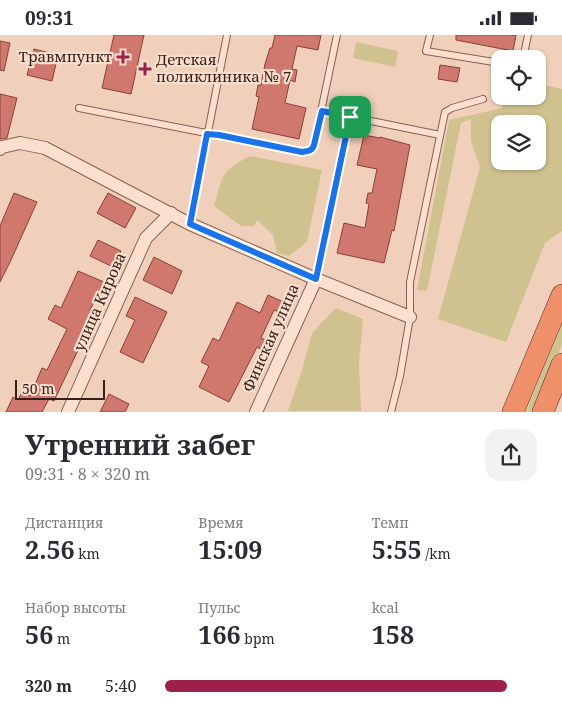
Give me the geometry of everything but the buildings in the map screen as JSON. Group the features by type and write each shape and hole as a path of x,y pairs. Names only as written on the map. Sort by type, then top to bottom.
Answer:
{"highway":[{"path":"513,411 562,295"},
{"path":"545,411 562,364"}],"street":[{"path":"0,149 20,143 45,147 190,224 316,279 410,317"},
{"name":"улица Кирова","path":"68,411 146,238 171,213"},
{"name":"Финская улица","path":"256,411 316,279"}],"lane":[{"path":"190,224 226,35"},
{"path":"79,108 302,152 309,151 313,149 314,145 337,35"},
{"path":"430,35 426,51 491,62"},
{"path":"525,50 528,35"},
{"path":"391,411 400,376 410,317 410,282 445,113 448,110 483,99"},
{"path":"322,111 440,135"},
{"path":"316,279 350,117"}],"shaded area":[{"path":"356,42 398,51 395,67 353,58"},
{"path":"546,86 562,89 562,231 545,243 506,342 438,319 480,167 471,141 471,119 461,123 427,291 417,290 449,120 502,108 502,105 546,105"},
{"path":"250,156 322,170 307,242 289,256 277,253 273,235 257,220 254,226 241,226 214,206 224,175 233,166"},
{"path":"336,308 363,319 359,363 361,411 288,411 312,333"},
{"path":"562,323 562,345 535,411 526,412"}],"place":[{"name":"Травмпункт","path":"123,57"},
{"name":"Детская поликлиника № 7","path":"145,69"}],"route":[{"path":"322,111 350,117 316,279 190,224 207,134 302,152 313,149 322,111"}]}
